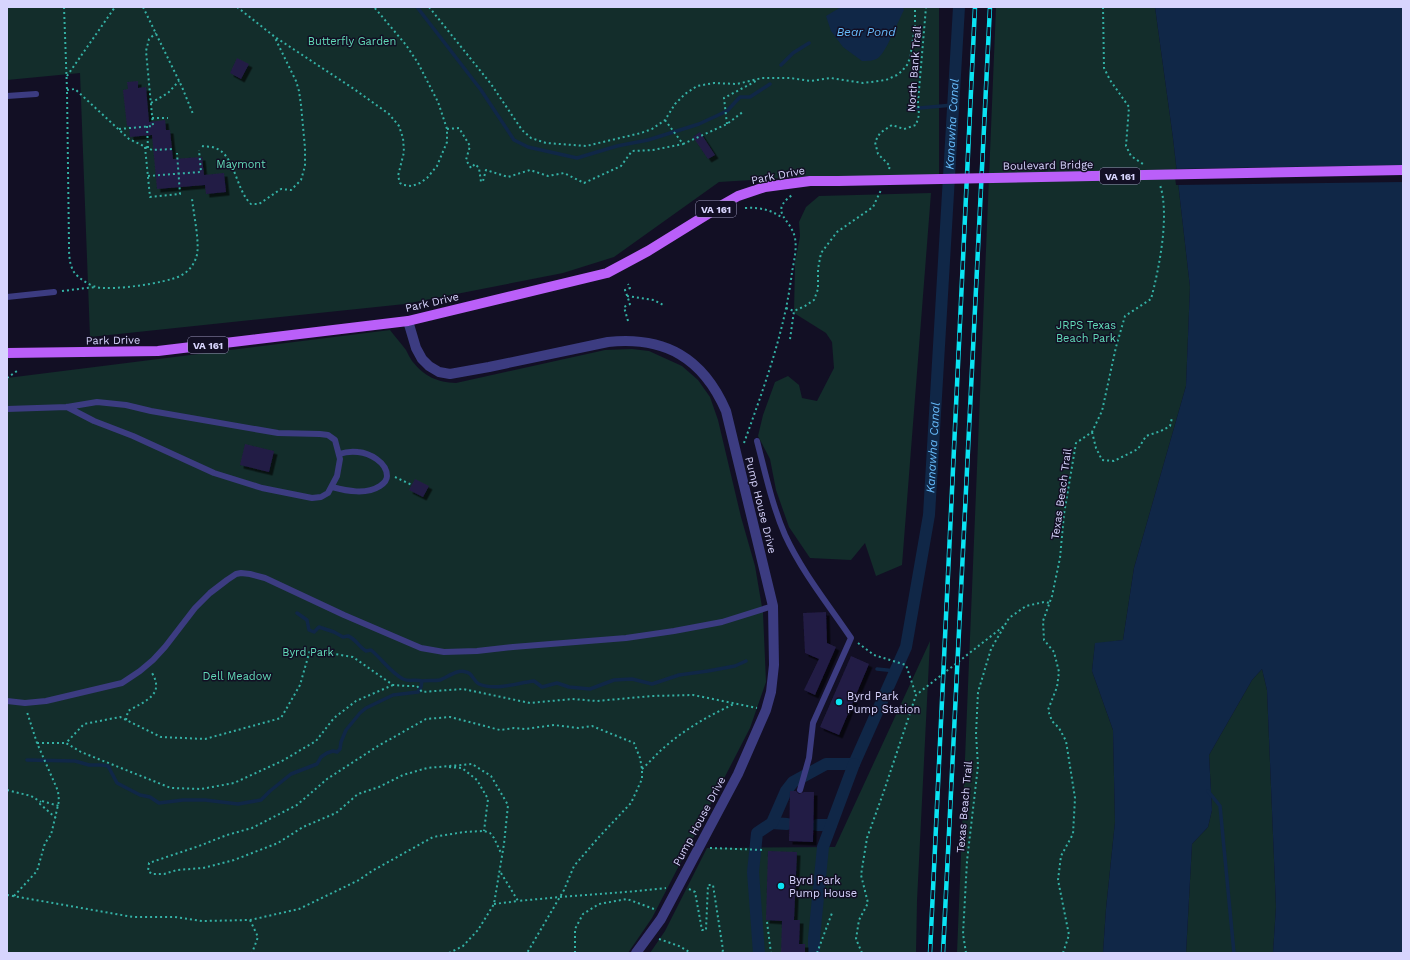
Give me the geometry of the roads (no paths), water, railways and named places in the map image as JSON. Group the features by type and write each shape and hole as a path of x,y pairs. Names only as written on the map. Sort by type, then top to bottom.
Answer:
{"main road":[{"name":"Boulevard Bridge","path":"838,181 1403,170"},
{"name":"Park Drive","path":"7,353 158,351 408,321 607,273 648,252 738,196 772,186 810,181 838,181"}],"street":[{"name":"Pump House Drive","path":"408,321 416,348 422,359 429,366 439,372 450,374 489,368 608,342 627,340 660,345 685,358 712,384 726,411 772,606 774,665 771,692 766,710 738,774 665,911 636,953"}],"lane":[{"path":"7,96 36,94"},
{"path":"7,297 54,292"},
{"path":"7,409 67,407 97,402 126,405 278,433 320,434 335,440 340,459 337,476 328,493 321,497 312,498 262,488 214,473 133,436 94,421 67,407"},
{"path":"757,441 773,500 785,534 802,568 851,638 814,723 809,758 800,790"},
{"path":"332,487 352,492 370,490 383,484 387,477 386,469 380,462 365,454 348,452 339,454"},
{"path":"7,701 26,703 46,701 122,683 153,660 195,608 210,593 227,580 241,573 265,578 344,615 421,648 444,652 478,652 513,646 626,638 722,622 772,606"}],"water":[{"name":"Bear Pond","path":"841,7 903,7 904,10 889,43 878,58 870,61 862,61 843,47 831,31 826,16"},
{"path":"1155,7 1403,7 1403,953 1273,953 1276,907 1267,690 1262,669 1252,680 1209,755 1212,810 1208,827 1192,844 1186,953 1103,953 1115,822 1113,730 1092,671 1095,643 1123,640 1134,568 1186,386 1190,287 1173,138"}],"waterway":[{"path":"417,7 481,90 514,140 528,147 577,158 617,146 648,140 699,124 727,111 740,97 750,97 770,84"},
{"name":"Kanawha Canal","path":"759,953 753,872 757,833 772,823 786,791 793,782 826,764 854,764 906,647 929,515 959,7"},
{"path":"781,65 793,53 809,43"},
{"path":"908,109 953,105"},
{"path":"297,613 307,620 309,630 314,632 319,627 343,637 348,636 366,651 371,650 394,673 403,679 422,681"},
{"path":"27,760 75,761 89,765 108,766 117,783 140,795 150,797 159,803 183,800 205,800 238,804 261,800 291,774 317,764 321,757 327,753 333,751 337,752 340,749 346,730 360,713 366,708 393,695 418,692 422,681 440,680 456,672 463,671 472,675 477,683 492,687 534,681 542,687 557,683 569,687 590,689 614,680 632,679 652,684 679,675 735,666 746,661"},
{"path":"877,669 896,671"},
{"path":"814,953 814,938 823,847 854,764"},
{"path":"1208,791 1220,806 1234,953"},
{"name":"Kanawha Canal","path":"772,823 787,824"},
{"name":"Kanawha Canal","path":"817,825 831,825"}],"railway":[{"path":"930,953 975,7"},
{"path":"943,953 990,7"}],"place":[{"name":"Byrd Park Pump Station","path":"839,702"},
{"name":"Byrd Park Pump House","path":"781,886"}],"park label":[{"name":"Butterfly Garden","path":"352,41"},
{"name":"Maymont","path":"241,164"},
{"name":"JRPS Texas Beach Park","path":"1086,331"},
{"name":"Byrd Park","path":"308,652"},
{"name":"Dell Meadow","path":"237,676"}]}
